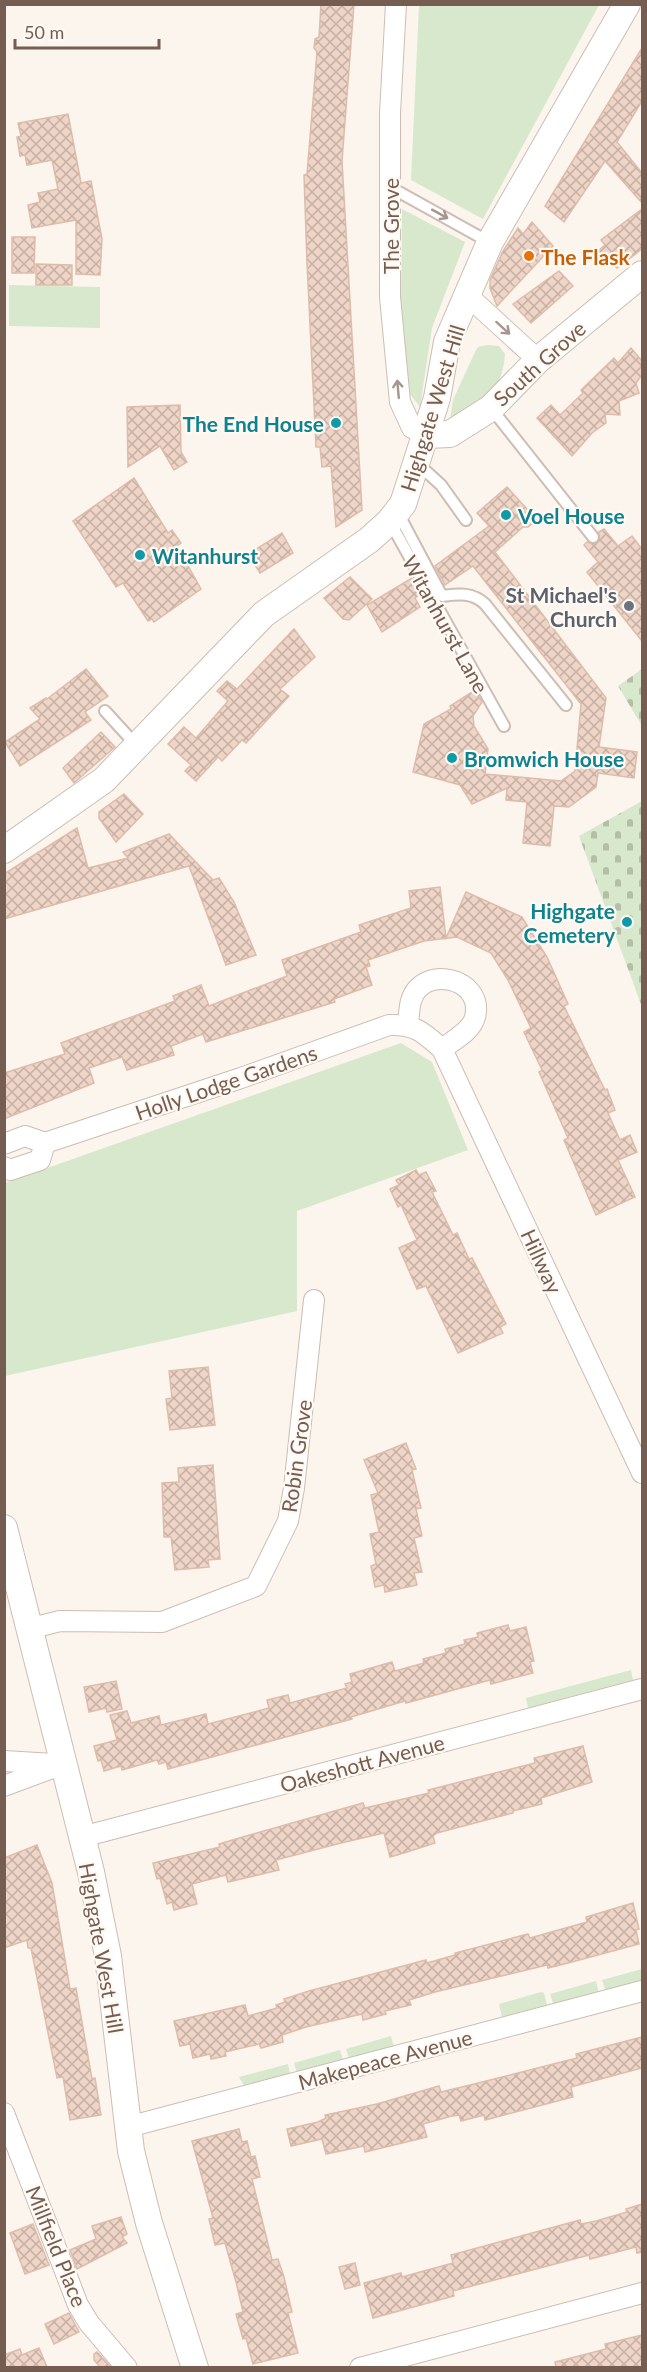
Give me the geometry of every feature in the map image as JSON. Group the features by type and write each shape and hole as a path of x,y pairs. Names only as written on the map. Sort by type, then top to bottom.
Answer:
{"street":[{"name":"The Grove","path":"396,4 390,113 390,297 400,402 412,428 427,435"},
{"name":"Highgate West Hill","path":"4,850 104,780 264,614 369,540 394,517 404,504 427,435 447,342 490,242 627,4"},
{"name":"South Grove","path":"427,435 450,434 491,408 537,360 642,273"},
{"path":"468,296 537,360"},
{"path":"449,978 465,986 475,1003 476,1017 470,1028 442,1049 426,1034 408,1024 414,994 428,981 449,978"},
{"name":"Holly Lodge Gardens","path":"4,1144 25,1136 45,1143 241,1078 388,1025 408,1024"},
{"name":"Hillway","path":"442,1049 642,1473"},
{"path":"4,1167 10,1170 40,1160 45,1143"},
{"name":"Robin Grove","path":"28,1629 60,1621 162,1622 256,1586 288,1521 294,1488 314,1300"},
{"name":"Highgate West Hill","path":"4,1528 82,1837 108,1956 128,2127 149,2223 192,2367"},
{"name":"Oakeshott Avenue","path":"82,1837 642,1689"},
{"path":"4,1761 63,1764"},
{"path":"4,1786 63,1764"},
{"name":"Makepeace Avenue","path":"128,2127 642,1991"},
{"name":"Millfield Place","path":"4,2113 78,2305 89,2323 128,2367"},
{"path":"360,2367 642,2293"}],"lane":[{"path":"390,187 490,242"},
{"path":"491,408 593,537"},
{"path":"417,464 441,484 466,520"},
{"path":"394,517 442,596 461,594 477,596 566,705"},
{"name":"Witanhurst Lane","path":"394,517 504,726"},
{"path":"105,711 137,746"}],"green space":[{"path":"419,5 599,5 483,219 411,180"},
{"path":"402,209 465,242 432,328 420,407 410,394 401,302"},
{"path":"9,285 100,287 100,328 9,326"},
{"path":"499,346 505,354 500,379 488,395 450,420 453,400 475,352 478,347"},
{"path":"642,669 642,726 618,686"},
{"name":"Highgate Cemetery","path":"642,801 642,1007 579,836"},
{"path":"401,1043 432,1062 468,1150 297,1211 297,1311 5,1376 5,1183"},
{"path":"631,1670 633,1680 528,1708 526,1698"},
{"path":"642,1969 642,1982 606,1992 602,1980"},
{"path":"596,1981 599,1994 554,2006 550,1994"},
{"path":"544,1993 547,2005 502,2017 499,2004"},
{"path":"391,2036 394,2047 349,2058 346,2049"},
{"path":"340,2050 343,2060 297,2073 294,2063"},
{"path":"288,2064 290,2074 245,2087 239,2077"}],"building":[{"path":"321,4 354,4 342,161 362,510 336,527 331,466 322,467 320,447 316,447 304,175 307,174 317,52 314,48 315,39 319,37"},
{"path":"642,48 642,101 617,142 642,173 642,203 605,161 564,222 545,206"},
{"path":"68,114 81,183 91,181 102,239 100,275 76,274 76,220 32,228 28,205 40,202 38,193 58,189 52,160 27,165 25,155 20,156 17,137 21,136 18,123"},
{"path":"642,209 642,249 617,268 598,251 605,245 601,240"},
{"path":"532,222 553,246 497,306 490,288 490,280 503,251 518,228 523,234"},
{"path":"12,237 35,237 34,273 12,273"},
{"path":"36,264 72,265 72,285 36,285"},
{"path":"559,271 573,286 531,323 513,304"},
{"path":"631,348 642,361 642,375 636,383 639,393 619,401 620,415 605,414 606,423 592,433 572,456 537,418 551,405 560,415 583,393 581,390 614,358 618,363"},
{"path":"180,405 181,452 187,462 174,470 160,446 128,467 127,407"},
{"name":"Witanhurst","path":"134,478 168,533 172,530 181,543 177,546 201,589 154,622 152,619 148,621 123,583 116,587 73,521"},
{"path":"507,487 537,520 528,527 523,527 495,552 606,698 599,747 637,752 634,778 598,773 596,787 569,807 554,806 550,846 523,843 527,802 506,800 507,788 472,804 460,785 413,772 424,724 451,709 450,706 475,690 482,702 473,716 474,726 488,749 485,774 561,781 575,771 581,704 473,566 445,585 435,566 489,526 477,513"},
{"name":"St Michael's Church","path":"604,529 618,546 632,536 642,549 642,641 587,572 598,562 584,545 587,542 594,544 598,542 599,532"},
{"path":"282,533 293,553 260,573 248,554"},
{"path":"350,577 372,599 349,620 343,619 324,598"},
{"path":"412,578 421,594 415,598 420,607 382,632 367,605"},
{"path":"294,629 315,657 280,689 289,696 246,743 242,740 222,761 218,757 196,781 185,771 191,765 168,744 184,727 196,738 228,701 217,691 227,681 237,689"},
{"path":"86,669 108,696 85,712 91,720 20,766 5,742 40,719 30,708 47,699"},
{"path":"101,732 115,747 74,783 63,768"},
{"path":"124,794 143,814 116,842 99,818 99,812"},
{"path":"77,828 88,868 128,858 123,852 169,834 213,880 219,878 234,902 256,955 226,965 189,866 4,919 4,874"},
{"path":"440,887 446,938 466,892 522,917 547,957 568,1004 564,1006 605,1090 607,1089 615,1110 608,1113 620,1140 630,1135 637,1152 618,1160 635,1197 596,1215 564,1140 568,1138 539,1072 542,1070 524,1032 531,1028 508,980 491,953 457,937 424,941 368,960 370,966 366,967 372,985 334,999 335,1002 206,1042 203,1034 171,1046 174,1055 127,1070 122,1057 89,1068 94,1083 4,1119 4,1073 65,1054 61,1043 175,1001 173,996 201,985 209,1006 287,976 282,960 361,932 359,925 411,908 409,891"},
{"path":"416,1170 419,1175 426,1172 436,1191 432,1192 453,1235 457,1233 469,1259 472,1258 506,1324 500,1327 503,1333 458,1353 426,1286 417,1289 399,1248 417,1240 401,1205 398,1207 390,1189 399,1185 396,1180"},
{"path":"208,1367 215,1425 170,1430 166,1399 172,1398 169,1371"},
{"path":"406,1443 416,1469 412,1470 421,1508 416,1509 422,1536 414,1538 422,1572 414,1573 417,1585 385,1592 384,1585 375,1587 371,1566 376,1564 370,1534 379,1532 371,1495 378,1493 364,1460"},
{"path":"213,1465 220,1559 208,1560 209,1567 175,1570 171,1537 164,1537 162,1483 179,1482 178,1468"},
{"path":"508,1625 510,1631 526,1627 534,1661 530,1662 533,1673 491,1684 490,1680 406,1703 405,1701 351,1717 352,1719 168,1769 166,1762 159,1764 157,1760 122,1770 121,1766 104,1771 101,1760 98,1761 94,1746 117,1740 110,1715 127,1711 131,1723 159,1716 161,1725 206,1714 208,1724 269,1708 267,1700 288,1695 290,1703 347,1688 345,1684 352,1682 350,1674 392,1662 395,1671 424,1663 423,1659 446,1653 445,1649 465,1644 464,1640 478,1637 477,1633"},
{"path":"116,1681 122,1709 107,1712 106,1708 89,1712 84,1687"},
{"path":"583,1746 592,1782 541,1798 542,1804 437,1833 433,1836 435,1843 407,1852 390,1857 384,1833 341,1843 276,1860 279,1870 228,1882 226,1875 192,1884 197,1904 174,1910 172,1902 167,1904 160,1878 157,1879 153,1863 220,1847 219,1844 363,1803 365,1808 429,1793 428,1790 535,1763 534,1758"},
{"path":"37,1845 52,1883 70,1989 76,1988 92,2079 95,2078 101,2115 70,2120 63,2077 57,2078 31,1948 28,1948 27,1940 4,1948 4,1858"},
{"path":"633,1903 639,1929 636,1930 639,1944 548,1968 547,1965 435,1992 409,2000 411,2005 385,2011 386,2014 363,2020 362,2014 306,2027 282,2035 283,2042 261,2048 259,2044 225,2052 226,2056 211,2059 210,2054 193,2058 190,2044 180,2046 174,2021 245,2005 248,2016 277,2008 276,2005 285,2002 284,1999 309,1991 426,1960 427,1963 455,1955 455,1953 528,1934 530,1938 587,1922 586,1917"},
{"path":"642,2037 642,2068 571,2087 573,2097 485,2120 484,2115 461,2121 459,2115 452,2116 423,2124 427,2137 365,2152 364,2146 326,2154 322,2139 291,2146 287,2129 318,2122 326,2118 325,2115 377,2104 439,2086 441,2092 466,2086 577,2058 576,2054"},
{"path":"239,2129 242,2142 247,2141 251,2157 255,2156 260,2177 252,2179 272,2260 278,2259 284,2277 292,2312 288,2313 298,2353 253,2364 236,2314 243,2312 225,2243 215,2245 209,2219 213,2218 192,2141"},
{"path":"642,2204 642,2252 637,2253 636,2247 590,2259 589,2255 453,2291 454,2296 373,2318 364,2283 401,2273 402,2277 453,2263 451,2255 580,2220 581,2224 596,2221 627,2212 626,2209"},
{"path":"121,2217 127,2234 122,2237 127,2243 77,2269 70,2250 96,2239 92,2226"},
{"path":"33,2224 49,2265 25,2274 10,2233"},
{"path":"355,2263 360,2285 345,2289 339,2267"},
{"path":"69,2313 79,2332 54,2344 45,2324"},
{"path":"642,2335 642,2367 556,2367 555,2362 606,2349 605,2344"},
{"path":"39,2348 47,2367 4,2367 4,2355 20,2349 22,2355"},
{"path":"97,2352 111,2367 100,2367 94,2360 94,2354"}],"place":[{"name":"The Flask","path":"529,256"},
{"name":"The End House","path":"336,423"},
{"name":"Voel House","path":"506,515"},
{"name":"Witanhurst","path":"140,555"},
{"name":"St Michael's Church","path":"629,606"},
{"name":"Bromwich House","path":"452,758"},
{"name":"Highgate Cemetery","path":"627,922"}]}
